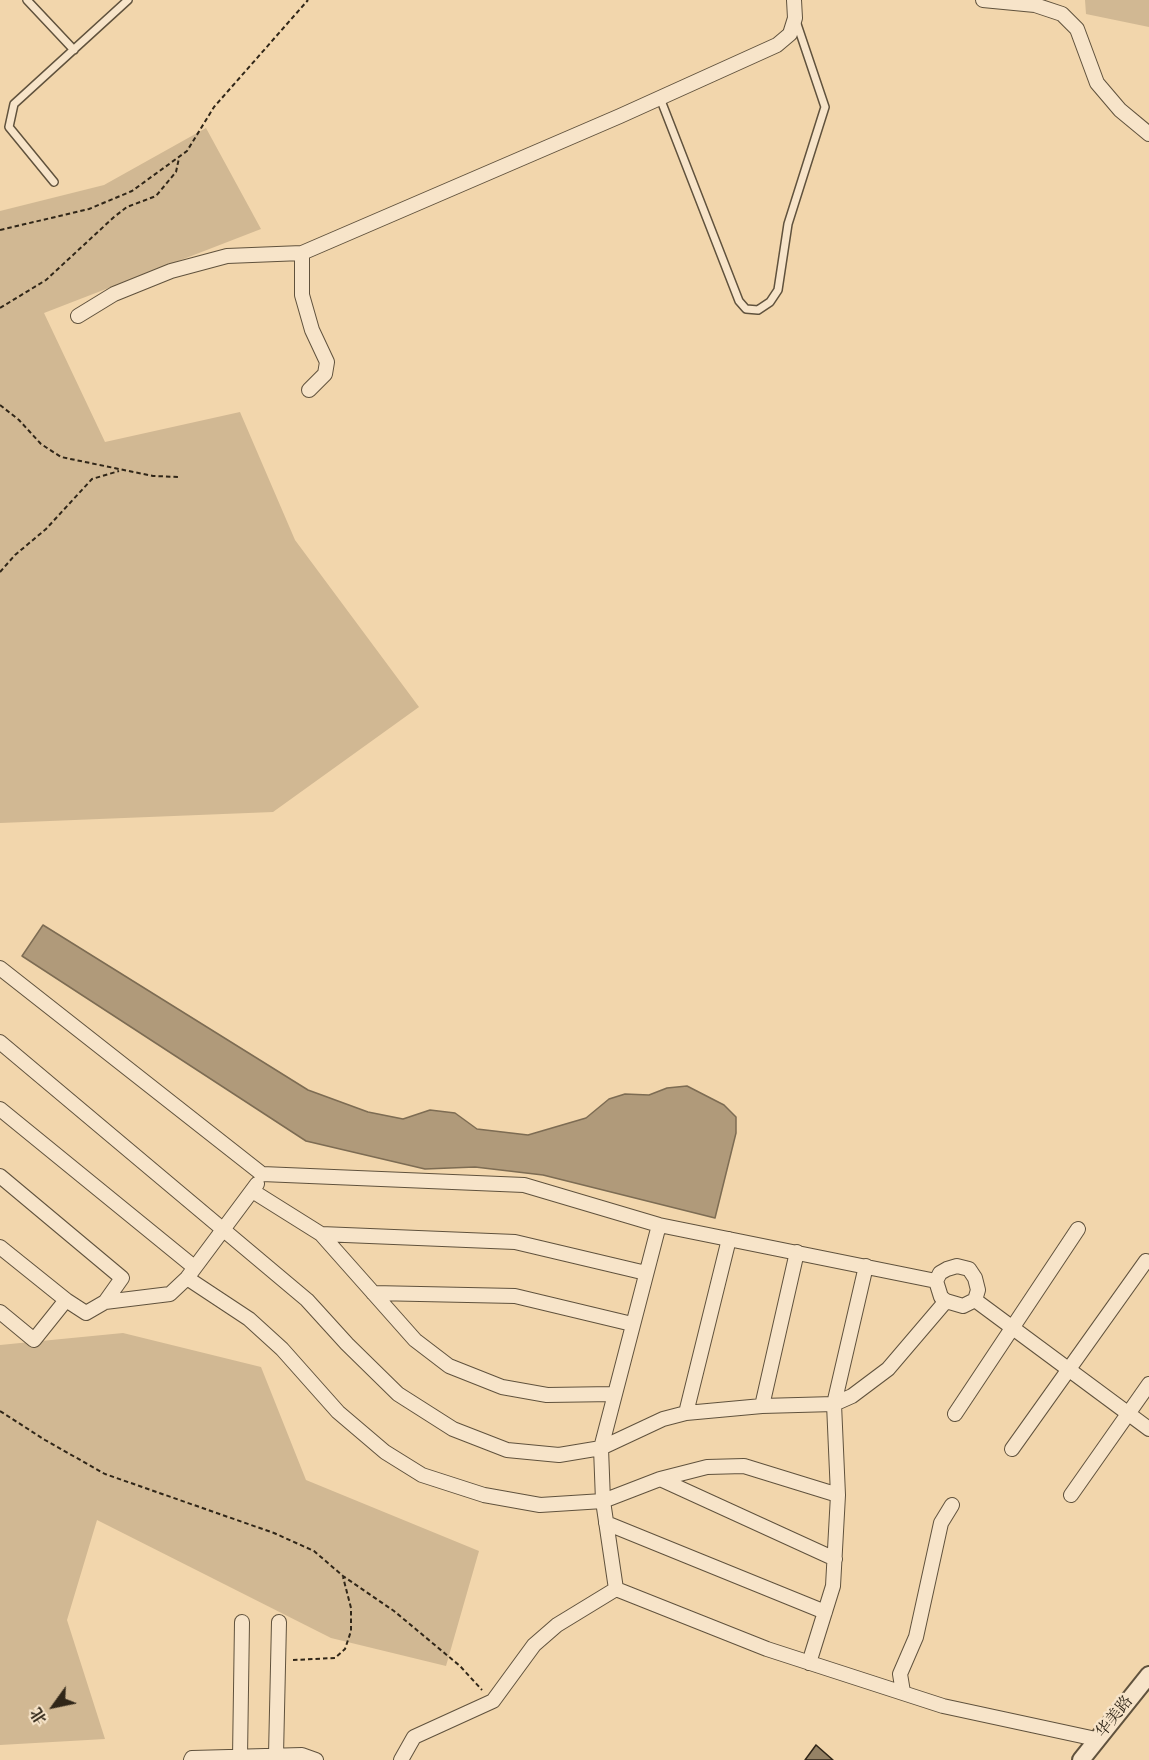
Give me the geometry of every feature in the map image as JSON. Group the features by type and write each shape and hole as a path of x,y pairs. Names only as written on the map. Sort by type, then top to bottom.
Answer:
{"street":[{"path":"78,316 114,294 171,271 227,256 302,253 660,98 777,45 790,34 795,18 795,0"},
{"path":"983,0 1035,5 1062,14 1077,29 1097,83 1120,110 1149,134"},
{"path":"302,253 302,295 312,330 327,362 326,374 309,390"},
{"path":"0,968 262,1174 524,1185 659,1225 936,1281"},
{"path":"0,1042 307,1300 398,1394 453,1429 507,1450 559,1455 601,1448 663,1419 686,1413 762,1406 834,1404 852,1396 888,1369 946,1301"},
{"path":"0,1109 191,1273 249,1318 282,1349 338,1412 385,1452 422,1475 484,1495 540,1505 603,1500 660,1479 707,1467 744,1466 838,1496"},
{"path":"0,1247 66,1300 86,1313 105,1302 170,1294 191,1273 254,1191 262,1174"},
{"path":"0,1176 122,1278 105,1302"},
{"path":"254,1191 321,1234 415,1340 450,1366 502,1387 547,1395 614,1394"},
{"path":"616,1588 603,1500 601,1448 659,1225"},
{"path":"955,1414 1078,1229"},
{"path":"321,1234 514,1242 646,1273"},
{"path":"686,1413 729,1239"},
{"path":"762,1406 797,1252"},
{"path":"1012,1449 1146,1261"},
{"path":"809,1663 833,1586 838,1496 834,1404 866,1266"},
{"path":"957,1266 969,1269 975,1278 978,1290 975,1300 963,1306 951,1304 940,1297 936,1281 940,1273 957,1266"},
{"path":"373,1293 515,1296 632,1324"},
{"path":"0,1312 34,1340 66,1300"},
{"path":"975,1300 1149,1429"},
{"path":"1071,1495 1149,1384"},
{"path":"660,1479 835,1559"},
{"path":"903,1692 900,1674 918,1628 941,1522 952,1505"},
{"path":"606,1523 825,1612"},
{"path":"616,1588 767,1649 944,1706 1096,1739"},
{"path":"401,1760 414,1737 493,1701 534,1645 557,1625 616,1588"},
{"path":"240,1756 242,1622"},
{"path":"276,1755 279,1622"},
{"name":"华美路","path":"1082,1760 1096,1739 1149,1676"},
{"path":"191,1760 276,1755 302,1755 316,1760"}],"lane":[{"path":"27,0 74,50"},
{"path":"54,182 9,126 10,114 14,104 123,2"},
{"path":"660,98 739,301 746,309 758,310 770,302 778,290 788,224 825,106 795,18"}],"path":[{"path":"0,230 89,209 132,191 187,151 214,107 308,0"},
{"path":"0,308 46,280 127,207 156,196 176,172 180,156"},
{"path":"0,406 19,420 41,444 61,457 119,471 180,477"},
{"path":"0,572 15,555 46,529 92,479 119,471"},
{"path":"0,1411 105,1474 274,1533 314,1551 343,1576 365,1589 416,1629 460,1666 493,1701"},
{"path":"278,1661 335,1658 345,1649 351,1631 351,1608 343,1576"}],"shaded area":[{"path":"1085,0 1149,0 1149,27 1086,14"},
{"path":"206,128 261,229 44,313 105,442 240,412 295,540 419,707 273,812 0,823 0,211 104,185"},
{"path":"43,925 308,1090 368,1112 403,1119 430,1110 455,1113 477,1129 528,1135 586,1118 609,1099 625,1094 649,1095 667,1088 687,1086 724,1105 736,1117 736,1133 715,1218 543,1175 475,1167 425,1169 306,1141 22,956"},
{"path":"123,1333 261,1367 306,1480 479,1551 446,1666 331,1638 97,1520 67,1620 105,1739 0,1745 0,1345"}],"building":[{"path":"816,1745 833,1760 805,1760"}]}
